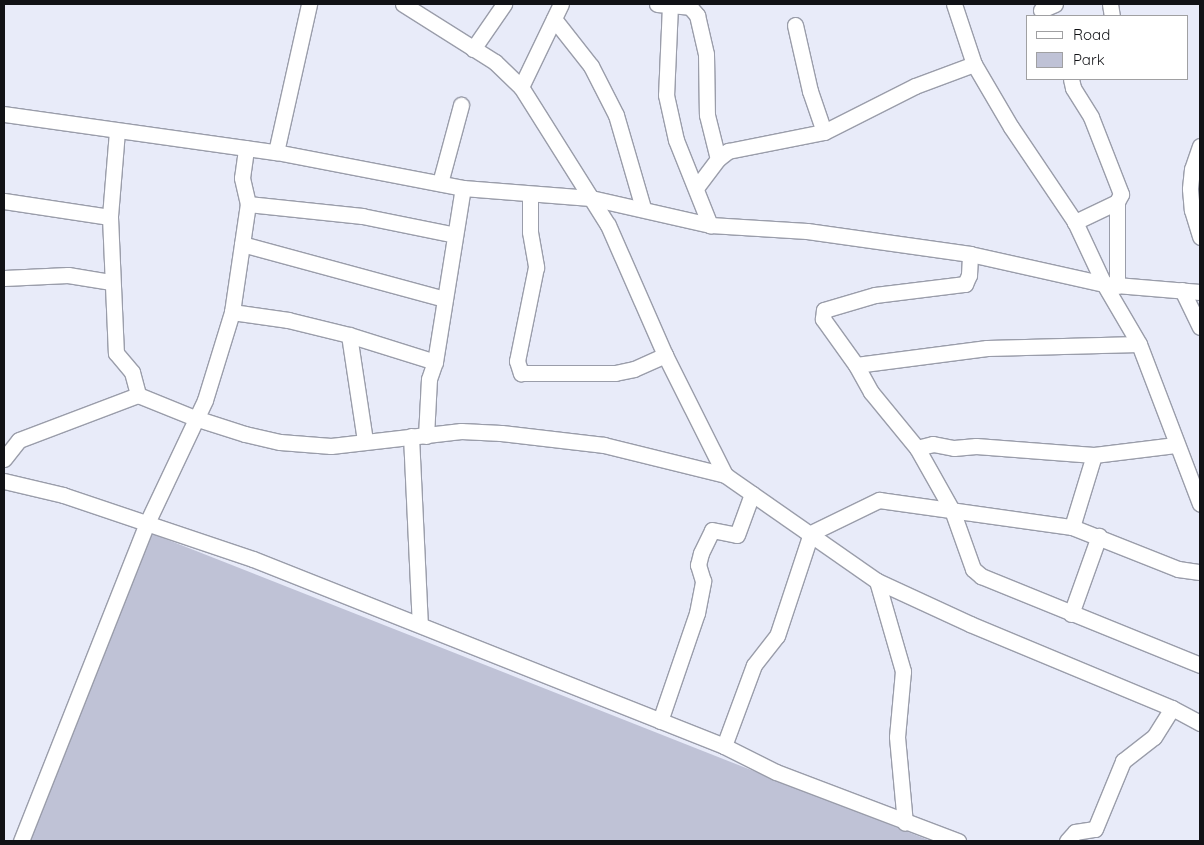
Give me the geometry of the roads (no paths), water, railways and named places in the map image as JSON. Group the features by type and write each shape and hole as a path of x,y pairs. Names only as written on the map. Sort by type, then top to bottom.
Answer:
{"street":[{"path":"276,152 309,4"},
{"path":"403,4 495,62 521,87 608,225 665,355 726,475"},
{"path":"473,49 504,4"},
{"path":"521,87 561,4"},
{"path":"710,225 676,140 666,95 663,4 690,7 697,15 706,54 707,115 718,159"},
{"path":"954,4 974,64 1011,127 1075,222 1111,285 1139,344 1175,445 1200,504"},
{"path":"1041,10 1055,4"},
{"path":"554,18 591,66 616,115 643,208"},
{"path":"796,26 810,91 824,132"},
{"path":"696,188 718,159 737,148 824,132 915,86 974,64"},
{"path":"1071,80 1073,88 1091,117 1121,194 1117,202 1111,285"},
{"path":"440,183 461,105"},
{"path":"4,114 276,152 463,188 591,198 643,208 710,225 806,231 970,254 1111,285 1200,292"},
{"path":"117,131 110,217 111,282 116,353 132,372 138,395"},
{"path":"1200,146 1192,169 1195,188 1192,210 1200,237"},
{"path":"21,841 146,526 205,400 232,312 248,204 242,178 246,148"},
{"path":"420,624 419,436 429,379 435,362 463,188"},
{"path":"530,194 530,232 536,267 529,290 517,361 521,373 615,373 634,370 665,355"},
{"path":"4,201 110,217"},
{"path":"1075,222 1117,202"},
{"path":"248,204 362,216 454,235"},
{"path":"242,244 445,299"},
{"path":"970,254 969,275 965,284 875,295 824,310 823,319 856,365 871,392 917,448 952,510 973,569 981,576 1200,665"},
{"path":"4,278 68,276 111,282"},
{"path":"1182,290 1200,327"},
{"path":"232,312 288,320 349,335 435,362"},
{"path":"349,335 365,441"},
{"path":"856,365 986,348 1139,344"},
{"path":"4,441 19,440 138,395 195,418 280,442 331,446 461,432 501,433 604,445 726,475 877,581 970,624 1172,708 1200,723"},
{"path":"4,460 19,440"},
{"path":"917,448 933,444 954,448 976,446 1094,455 1175,445"},
{"path":"1072,527 1094,455"},
{"path":"4,481 62,495 146,526 253,559 420,624 482,652 724,746 776,772 905,823 958,841"},
{"path":"660,721 697,613 703,581 698,565 701,553 712,530 737,535 752,494"},
{"path":"724,746 754,665 777,636 811,533 879,500 920,503 952,510 1007,516 1072,527 1099,536 1178,569 1200,572"},
{"path":"1071,614 1099,536"},
{"path":"877,581 904,670 897,737 905,823"},
{"path":"1067,841 1075,832 1095,829 1123,760 1154,737 1172,708"}]}
